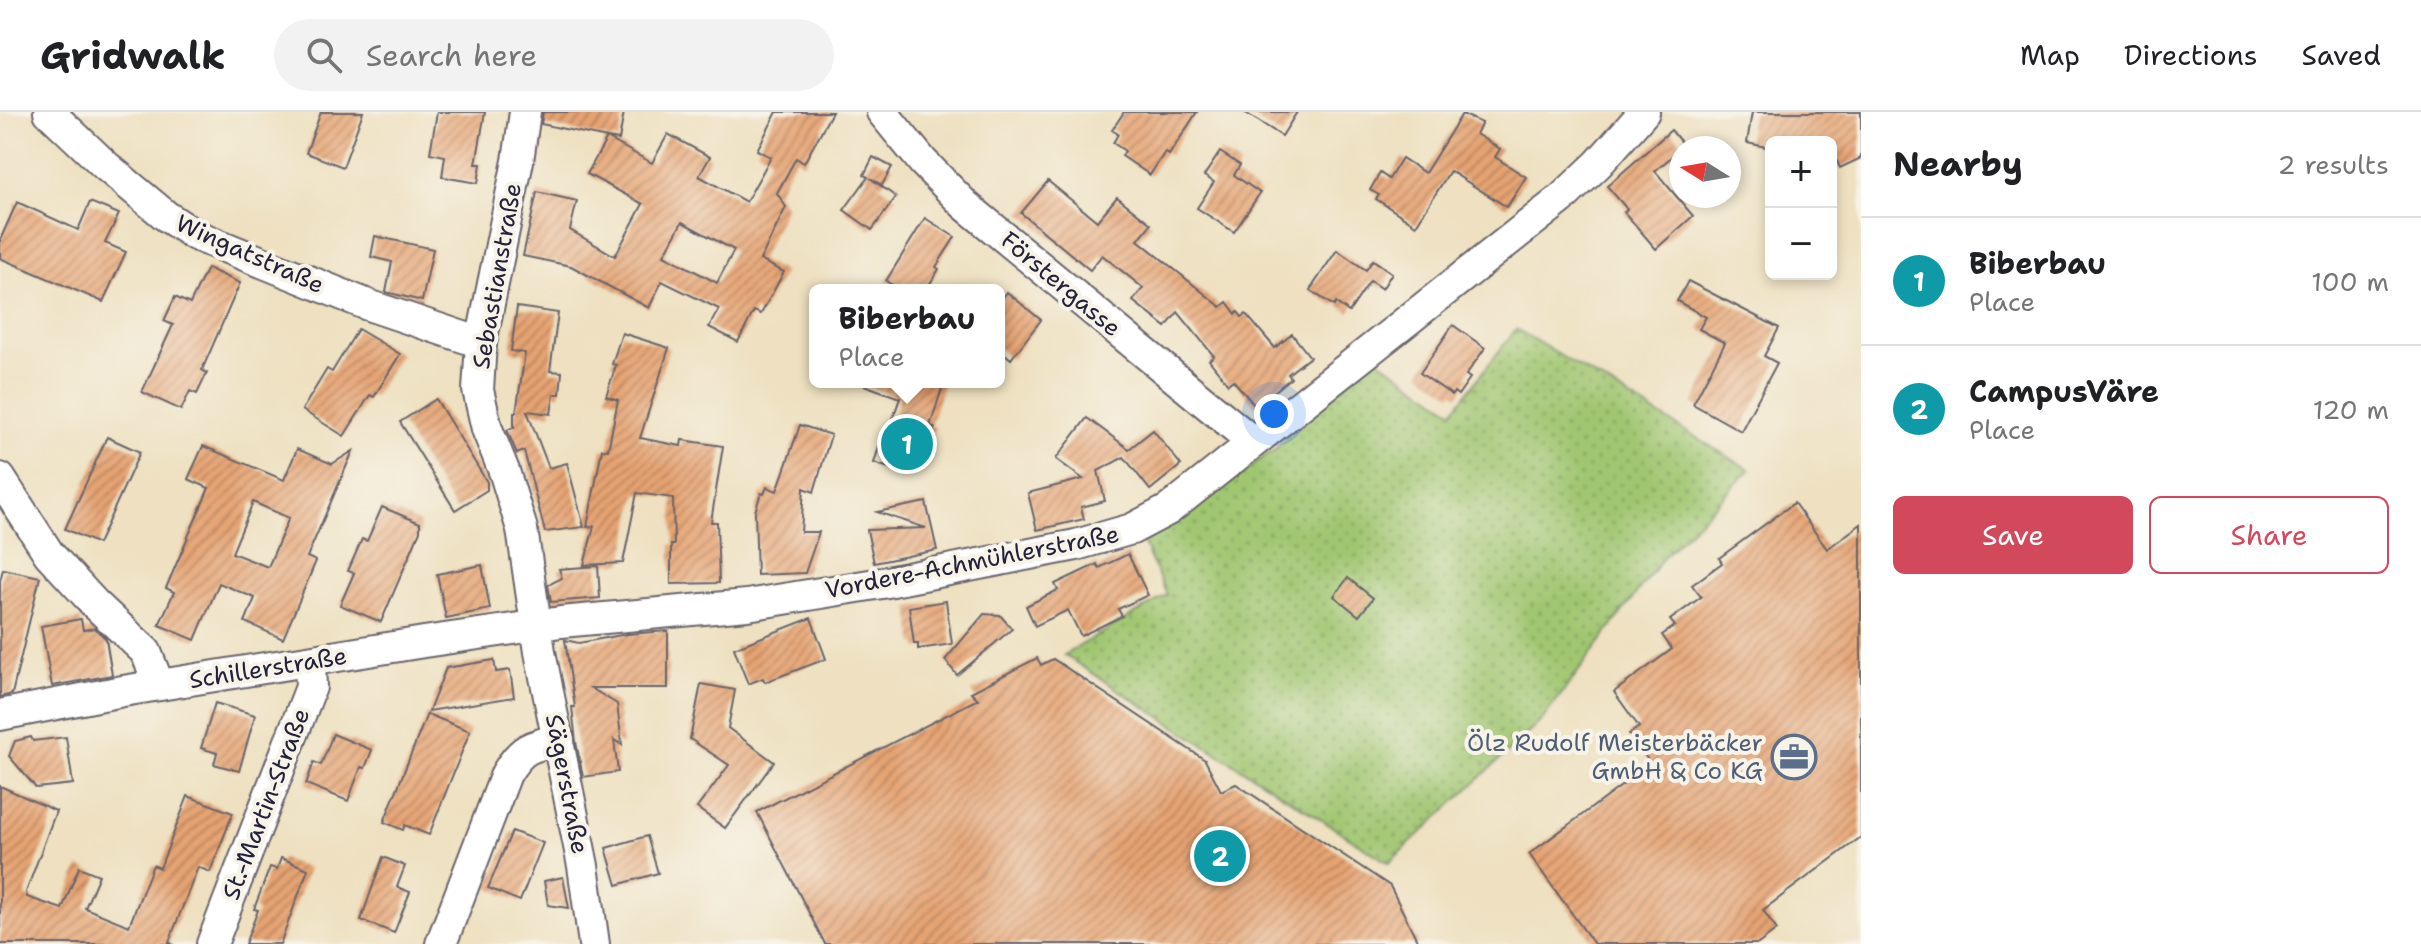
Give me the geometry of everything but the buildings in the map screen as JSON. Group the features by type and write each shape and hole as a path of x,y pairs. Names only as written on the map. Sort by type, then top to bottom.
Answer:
{"street":[{"name":"Wingatstraße","path":"49,112 130,186 195,235 368,305 481,343"},
{"name":"Sebastianstraße","path":"525,112 481,343 478,390 487,429 522,529 536,625"},
{"name":"Förstergasse","path":"882,112 923,162 965,205 1253,442"},
{"name":"Vordere-Achmühlerstraße","path":"536,625 747,605 882,583 1088,542 1132,529 1168,510 1561,199 1598,164 1644,112"},
{"path":"0,478 51,557 146,652 159,685"},
{"name":"Schillerstraße","path":"0,715 159,685 536,625"},
{"name":"Sägerstraße","path":"536,625 588,893 594,944"},
{"name":"St.-Martin-Straße","path":"212,944 311,687 310,662"},
{"path":"441,944 510,766 530,746 559,740"}],"green space":[{"path":"1516,329 1750,470 1665,555 1542,720 1389,863 1064,655 1167,595 1141,538 1273,451 1375,357 1453,411"}],"place":[{"name":"Biberbau","path":"907,444"},
{"name":"Ölz Rudolf Meisterbäcker GmbH & Co KG","path":"1794,757"},
{"name":"CampusVäre","path":"1220,856"}]}
